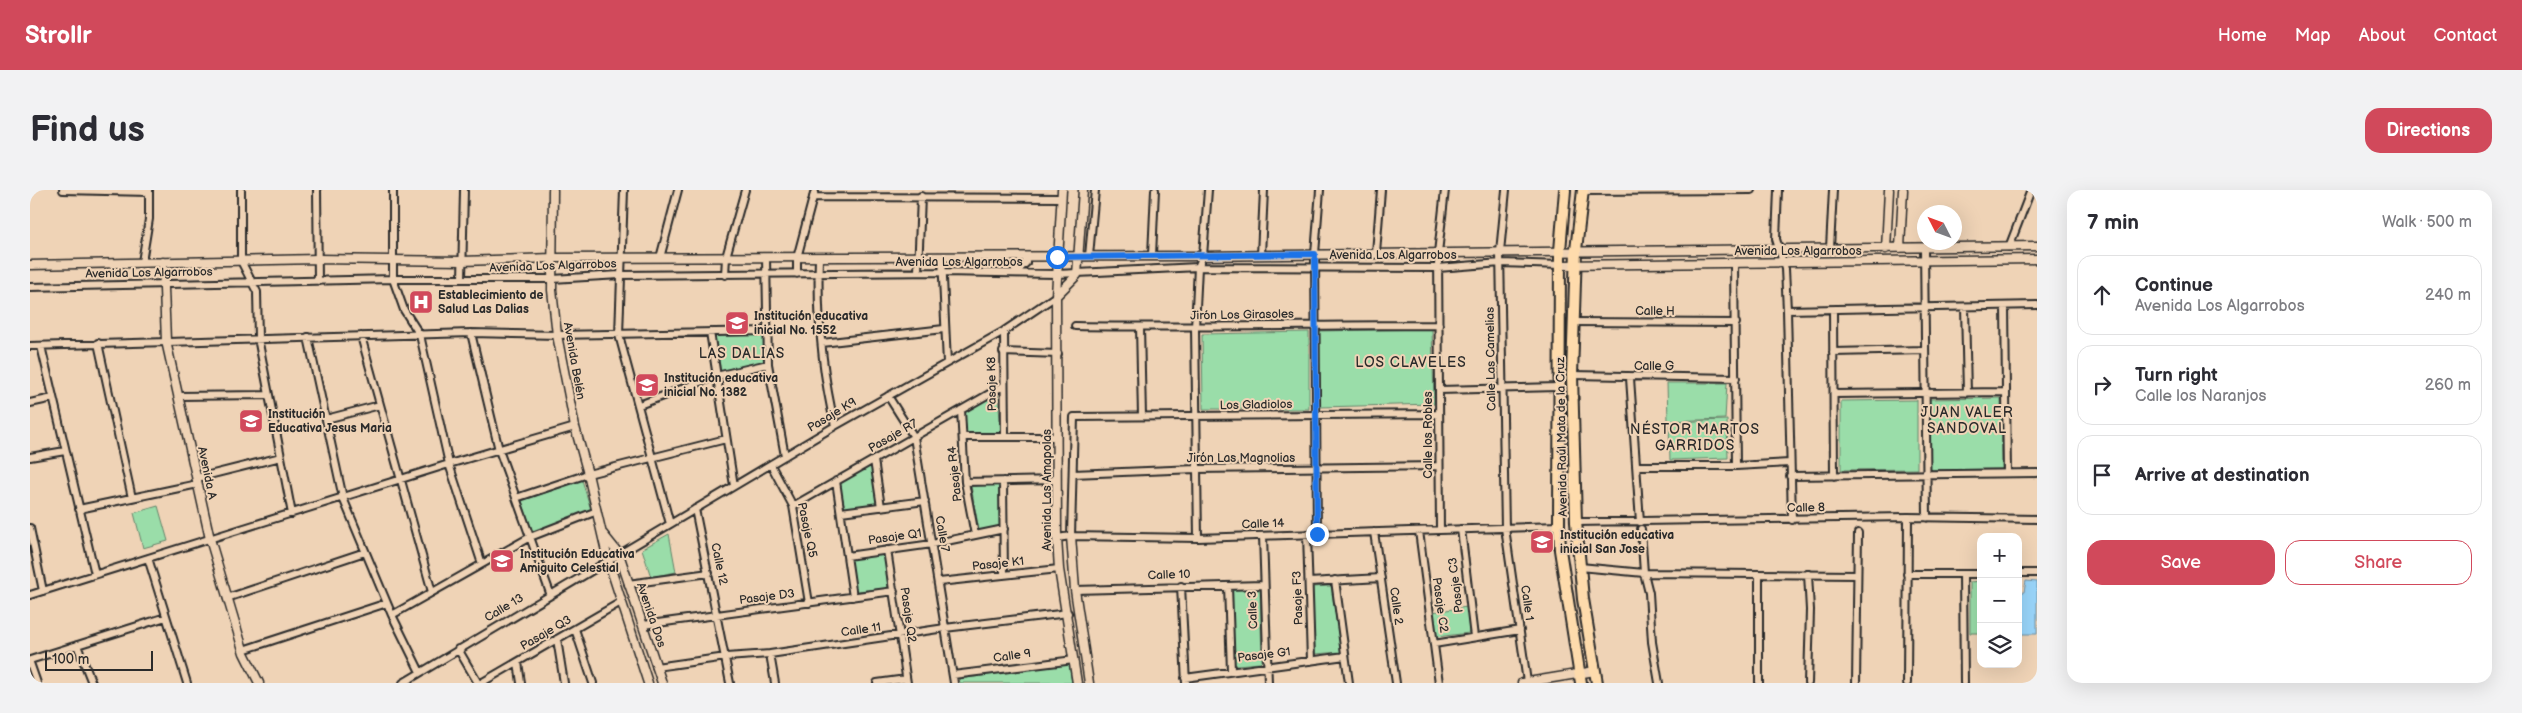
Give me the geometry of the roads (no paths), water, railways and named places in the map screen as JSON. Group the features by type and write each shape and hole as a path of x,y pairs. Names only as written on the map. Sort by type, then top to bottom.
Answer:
{"main road":[{"name":"Avenida Raúl Mata de la Cruz","path":"1565,190 1560,250 1558,387 1559,526 1560,550 1580,678"},
{"name":"Avenida Raúl Mata de la Cruz","path":"1582,191 1576,250 1572,375 1576,522 1580,567 1597,683"}],"street":[{"path":"63,190 149,191 149,220 142,262"},
{"path":"242,190 241,261 257,292 258,338 292,514"},
{"path":"317,190 318,281"},
{"path":"393,190 393,280 404,310 420,335 449,464 482,564"},
{"path":"462,279 464,190"},
{"name":"Avenida Belén","path":"553,190 552,279 557,336 575,428 608,560"},
{"path":"624,190 619,335 670,524"},
{"path":"660,258 678,190"},
{"path":"725,275 726,257 745,190"},
{"path":"1056,296 1076,275 1083,190"},
{"path":"1090,256 1095,190"},
{"path":"1152,255 1155,190"},
{"path":"1198,538 1195,328 1198,266 1203,256 1208,190"},
{"path":"1262,255 1264,190"},
{"path":"1317,534 1315,254 1320,190"},
{"path":"1376,253 1381,190"},
{"name":"Calle los Robles","path":"1440,530 1438,253 1444,190"},
{"name":"Calle Las Camelias","path":"1505,528 1500,252 1506,190"},
{"path":"1582,191 1751,190"},
{"path":"1778,190 1776,239 1785,269 1792,520"},
{"path":"1830,248 1833,190"},
{"path":"1886,249 1889,190"},
{"path":"1900,248 1903,190"},
{"path":"2009,247 2031,190"},
{"path":"797,274 797,258 814,193 874,193 921,196 1061,194"},
{"name":"Avenida Las Amapolas","path":"1061,194 1056,296 1058,354 1057,538 1059,569 1068,613 1077,683"},
{"path":"918,272 921,196"},
{"name":"Avenida Los Algarrobos","path":"1962,248 2037,246"},
{"name":"Avenida Los Algarrobos","path":"30,265 318,260 462,261 552,258 1203,256 1560,250 1917,248"},
{"path":"1924,250 1926,518"},
{"path":"942,257 947,363"},
{"path":"1016,272 1026,263 1026,257"},
{"path":"766,258 768,364 785,456"},
{"path":"819,258 818,274 822,343 828,397 835,426"},
{"name":"Avenida Los Algarrobos","path":"30,287 252,282 552,279 620,275 918,272 1057,274 1077,271 1198,266 1438,268 1501,263 1560,265 1734,262 1923,262 2037,259"},
{"name":"Avenida A","path":"163,262 166,341 210,539 243,650 260,683"},
{"path":"1734,262 1736,466"},
{"name":"Pasaje K9","path":"619,554 835,426 1004,331 1056,296"},
{"path":"2005,306 2007,473"},
{"path":"1787,310 2037,306"},
{"path":"1965,307 1967,393"},
{"path":"1833,310 1834,476"},
{"name":"Calle H","path":"1573,322 1736,323"},
{"name":"Jirón Los Girasoles","path":"1075,326 1195,328 1315,325 1439,325"},
{"path":"1140,327 1142,416"},
{"path":"822,343 944,329"},
{"path":"30,346 98,342 420,335 471,332 557,336 768,331"},
{"name":"Pasaje K8","path":"1004,331 1003,386 1005,437"},
{"path":"471,332 499,450 550,593"},
{"path":"710,332 734,486"},
{"path":"361,336 432,592"},
{"path":"308,337 343,498 392,615 420,672"},
{"path":"98,342 132,498"},
{"path":"41,346 95,574"},
{"path":"1833,352 1925,350"},
{"path":"1003,352 1058,354"},
{"path":"639,406 716,376 768,364"},
{"name":"Calle G","path":"1572,375 1630,378 1736,378"},
{"path":"1630,378 1644,573 1649,593 1652,642 1659,683"},
{"name":"Pasaje R7","path":"794,506 1003,386"},
{"path":"1439,390 1558,387"},
{"path":"1834,394 2006,392"},
{"path":"178,396 269,395"},
{"name":"Calle 7","path":"888,396 914,437 954,683"},
{"path":"30,403 53,398"},
{"path":"326,419 380,405"},
{"name":"Pasaje R4","path":"961,410 965,482 975,535"},
{"name":"Los Gladiolos","path":"1073,474 1074,417 1439,414"},
{"path":"30,596 449,464 575,428"},
{"path":"963,437 1058,437"},
{"path":"516,498 588,474 726,439"},
{"path":"30,457 65,451"},
{"path":"79,509 132,498 281,457"},
{"path":"874,460 881,507"},
{"path":"1636,466 1736,466 1789,463"},
{"name":"Pasaje Q5","path":"771,465 794,506 809,603"},
{"name":"Jirón Las Magnolias","path":"1073,474 1196,469 1439,466"},
{"path":"1790,476 2037,473"},
{"path":"1072,536 1073,474"},
{"path":"965,482 1057,480"},
{"path":"836,481 853,597"},
{"path":"1003,481 1004,575"},
{"path":"841,512 925,501"},
{"name":"Calle 12","path":"696,510 730,683"},
{"path":"392,615 530,538 597,511"},
{"path":"1907,683 1908,517"},
{"name":"Calle 8","path":"1576,522 1640,525 1908,517 2037,519"},
{"name":"Calle 14","path":"1057,538 1072,536 1198,538 1559,526"},
{"path":"30,528 31,541 43,591"},
{"name":"Calle 1","path":"1505,528 1520,630 1525,683"},
{"name":"Pasaje C3","path":"1461,529 1474,637"},
{"name":"Pasaje Q1","path":"847,556 932,544 1004,530"},
{"name":"Pasaje C2","path":"1418,531 1439,683"},
{"name":"Calle 2","path":"1374,532 1396,683"},
{"name":"Avenida Belén","path":"602,533 619,554"},
{"path":"1856,683 1858,533"},
{"name":"Pasaje F3","path":"1307,534 1311,660"},
{"name":"Avenida Las Amapolas","path":"1072,536 1075,590 1089,683"},
{"name":"Calle 3","path":"1263,536 1263,585 1268,683"},
{"name":"Pasaje Q2","path":"887,550 906,681"},
{"path":"227,598 365,552"},
{"name":"Calle 13","path":"403,683 550,593 619,554"},
{"name":"Avenida Dos","path":"619,554 662,683"},
{"path":"148,558 187,683"},
{"name":"Avenida Dos","path":"608,560 648,683"},
{"path":"1580,567 1644,573 1857,575"},
{"name":"Pasaje K1","path":"939,582 1059,569"},
{"path":"628,584 709,573"},
{"path":"2022,573 2037,573"},
{"path":"1808,574 1810,610 1808,683"},
{"path":"1907,574 1977,574"},
{"path":"1963,574 1964,683"},
{"path":"1759,575 1759,683"},
{"path":"1309,582 1381,578"},
{"path":"1335,580 1348,683"},
{"name":"Calle 10","path":"1075,590 1263,585"},
{"path":"1181,586 1185,681"},
{"path":"1228,586 1231,671"},
{"name":"Pasaje D3","path":"643,625 894,591"},
{"name":"Pasaje Q3","path":"479,683 621,602"},
{"path":"243,650 387,603"},
{"name":"Calle 11","path":"656,667 726,657 770,654 946,628 1068,613"},
{"path":"36,683 30,661 166,617"},
{"path":"575,628 593,683"},
{"path":"1434,644 1520,630"},
{"path":"556,640 564,683"},
{"path":"77,645 92,683"},
{"path":"458,649 479,683"},
{"path":"770,654 775,683"},
{"name":"Pasaje G1","path":"1185,681 1231,671 1345,656"},
{"name":"Calle 9","path":"953,676 1074,660"},
{"path":"518,662 521,683"},
{"path":"1525,683 1580,678 1595,671"},
{"path":"877,683 906,681"}],"water":[{"path":"2026,581 2037,582 2037,634 2022,634 2022,592 2024,592"}],"place":[{"name":"Establecimiento de Salud Las Dalias","path":"421,302"},
{"name":"Institución educativa inicial No. 1552","path":"737,323"},
{"name":"Institución educativa inicial No. 1382","path":"647,385"},
{"name":"Institución Educativa Jesus Maria","path":"251,421"},
{"name":"Institución educativa inicial San Jose","path":"1542,542"},
{"name":"Institución Educativa Amiguito Celestial","path":"502,561"}],"district":[{"name":"LAS DALIAS","path":"742,353"},
{"name":"LOS CLAVELES","path":"1411,362"},
{"name":"JUAN VALER SANDOVAL","path":"1967,420"},
{"name":"NÉSTOR MARTOS GARRIDOS","path":"1695,438"}]}
